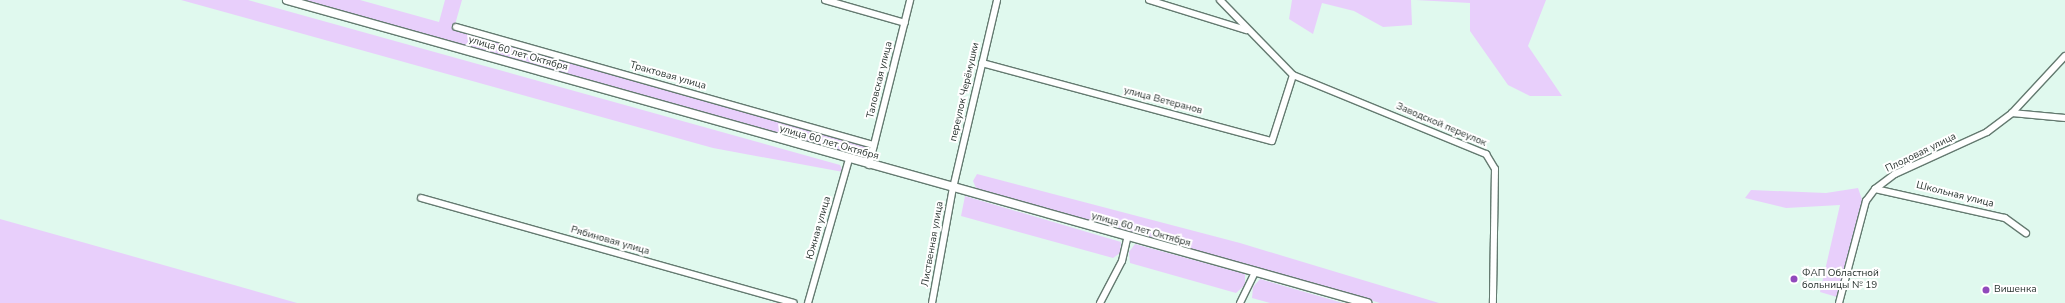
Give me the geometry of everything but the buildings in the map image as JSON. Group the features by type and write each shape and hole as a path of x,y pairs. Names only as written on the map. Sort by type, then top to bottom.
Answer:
{"street":[{"name":"улица 60 лет Октября","path":"287,0 869,165 1367,303"},
{"path":"825,0 905,22"},
{"name":"Таловская улица","path":"869,165 910,0"},
{"name":"переулок Черёмушки","path":"954,188 982,62 998,0"},
{"path":"1149,0 1248,31"},
{"path":"1220,0 1248,31 1292,75"},
{"name":"Трактовая улица","path":"456,27 874,145"},
{"name":"Плодовая улица","path":"1839,303 1866,201 1875,189 1896,174 1986,132 2012,113 2065,56"},
{"name":"улица Ветеранов","path":"982,62 1272,140 1292,75"},
{"name":"Заводской переулок","path":"1292,75 1486,154 1495,169 1493,303"},
{"path":"2012,113 2065,118"},
{"name":"Южная улица","path":"808,303 849,159"},
{"name":"Лиственная улица","path":"932,303 954,188"},
{"name":"Школьная улица","path":"1875,189 2005,218 2026,233"},
{"name":"Рябиновая улица","path":"420,198 794,303"},
{"path":"1100,303 1122,261 1128,236"},
{"path":"1240,303 1255,272"}],"shaded area":[{"path":"181,0 248,0 840,165 843,172 713,148"},
{"path":"302,0 360,0 439,22 445,0 462,0 454,28 780,119 872,148 873,156 866,159"},
{"path":"1292,0 1411,0 1412,25 1383,27 1354,11 1322,3 1313,34 1289,19"},
{"path":"1416,0 1546,0 1528,46 1562,96 1530,96 1508,85 1470,31 1470,3"},
{"path":"977,174 1240,243 1439,303 1380,303 976,188 973,181"},
{"path":"1858,188 1864,205 1837,297 1820,292 1840,205 1786,208 1745,198 1751,190 1826,193"},
{"path":"965,196 1121,242 1120,253 1113,258 961,216"},
{"path":"0,219 121,253 297,303 0,303"},
{"path":"1135,244 1245,274 1245,285 1236,293 1130,263 1129,252"},
{"path":"1260,279 1343,303 1270,303 1252,298 1253,287"}],"place":[{"name":"ФАП Областной больницы № 19","path":"1794,279"},
{"name":"Вишенка","path":"1986,290"}]}
